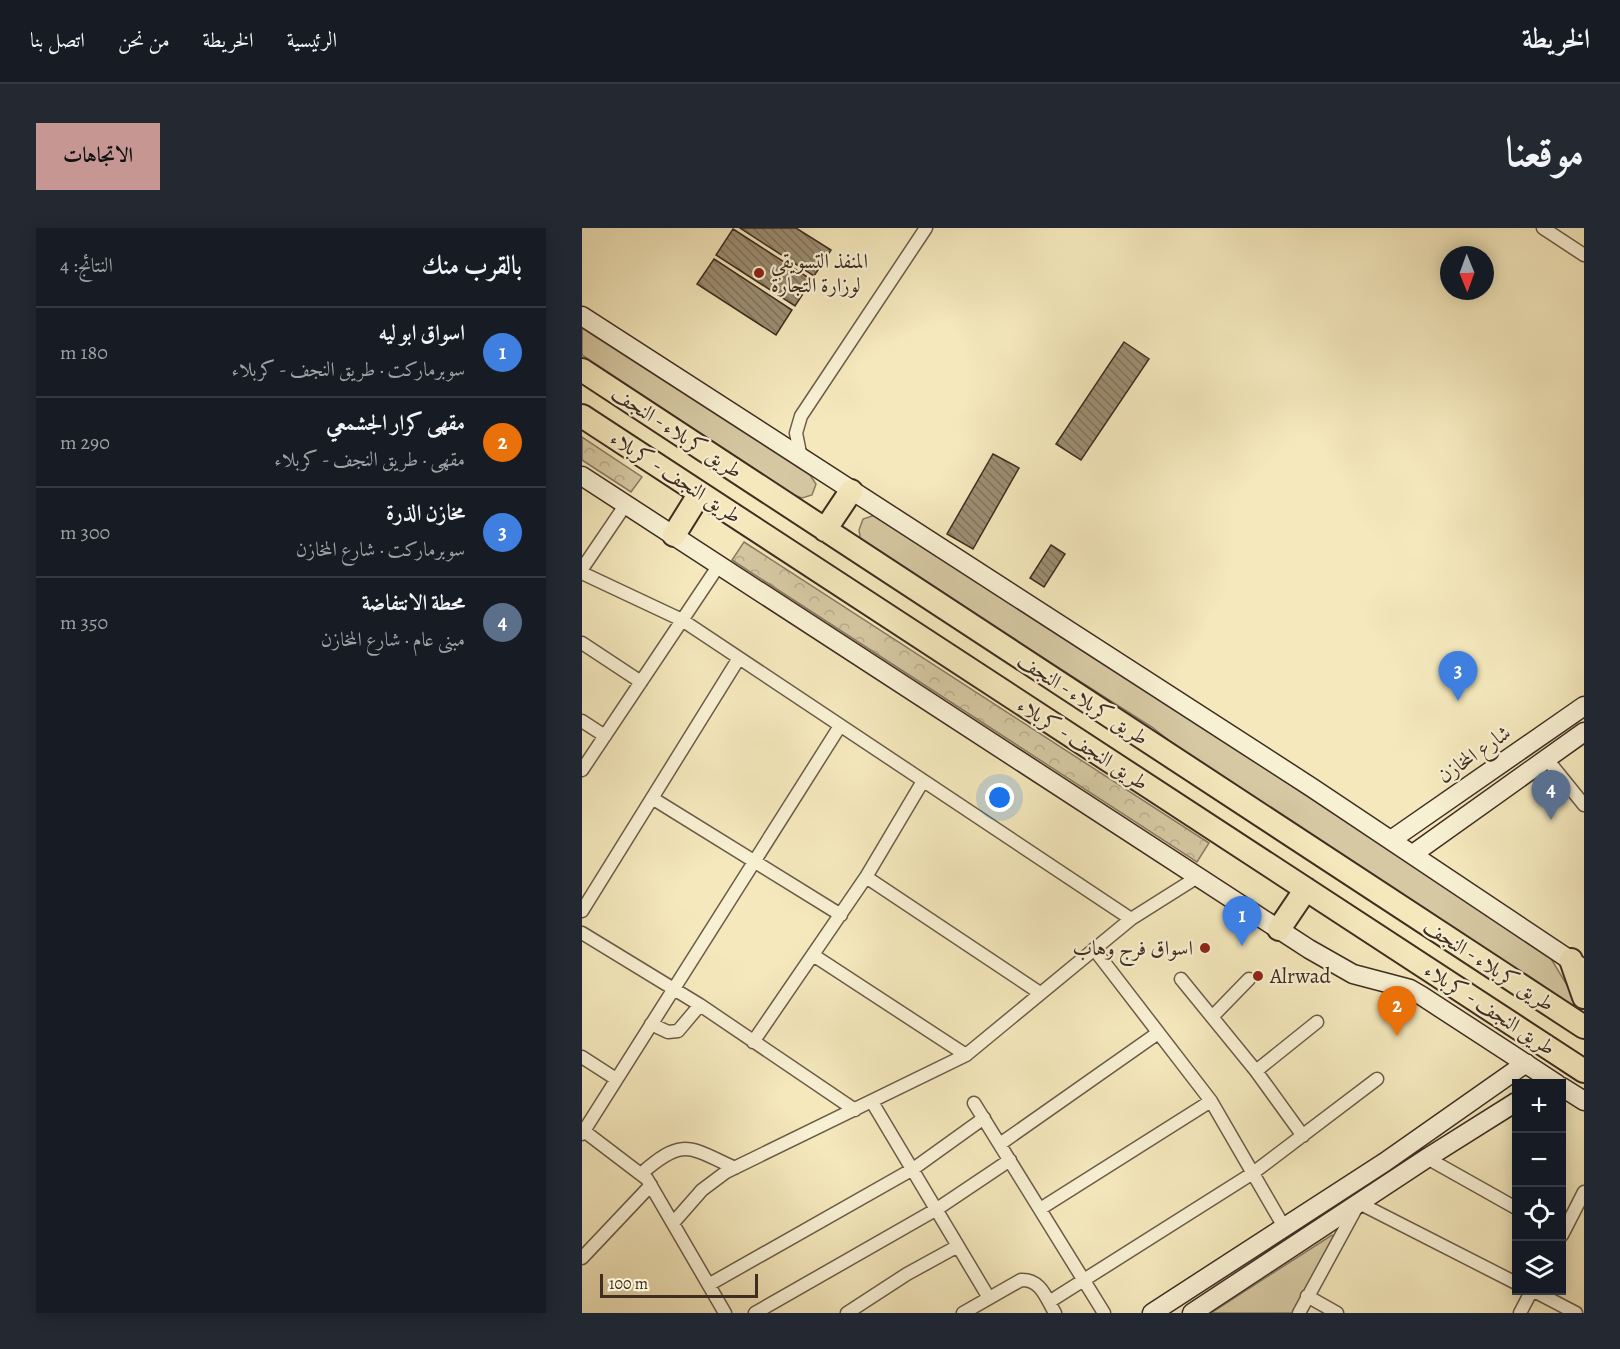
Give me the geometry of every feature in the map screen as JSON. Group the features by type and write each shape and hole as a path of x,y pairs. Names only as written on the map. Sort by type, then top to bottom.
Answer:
{"highway":[{"name":"طريق كربلاء - النجف","path":"582,370 1584,1027"},
{"name":"طريق النجف - كربلاء","path":"582,416 1584,1071"},
{"path":"825,530 851,491"},
{"path":"674,535 700,493"},
{"path":"1080,742 1092,745 1104,740 1109,728 1101,712"},
{"path":"1135,777 1130,768 1133,752 1141,746 1157,747"},
{"path":"1279,929 1306,889"},
{"path":"1577,964 1584,997"}],"main road":[{"path":"582,316 1413,854 1577,964"},
{"path":"582,476 1196,878 1353,974 1410,989 1548,1079"},
{"name":"شارع المخازن","path":"1391,840 1584,706"},
{"path":"1413,854 1584,732"},
{"path":"1488,772 1492,786 1501,790"},
{"path":"1468,786 1478,791 1481,805"},
{"path":"1152,1313 1385,1162 1526,1063"},
{"path":"1566,1090 1584,1101"},
{"path":"1192,1313 1512,1105"}],"street":[{"path":"801,459 796,442 801,416 926,228"},
{"path":"1543,228 1584,255"},
{"path":"626,504 582,571 682,620 1131,919"},
{"path":"582,770 718,565"},
{"path":"582,643 641,682"},
{"path":"582,911 739,658"},
{"path":"582,721 605,736"},
{"path":"723,1312 710,1284 642,1173 583,1132 840,726"},
{"path":"1546,758 1584,805"},
{"path":"753,1041 866,877 923,781"},
{"path":"652,798 841,915"},
{"path":"866,877 1041,993"},
{"path":"673,1222 709,1183 735,1168 966,1055 1131,919 1196,878"},
{"path":"582,933 700,1005 855,1110"},
{"path":"1094,949 1211,1101 1284,1227"},
{"path":"813,955 966,1055"},
{"path":"1180,979 1256,1071 1302,1136"},
{"path":"1212,1017 1249,979"},
{"path":"651,1024 668,1032 678,1031 700,1005"},
{"path":"1256,1071 1317,1022"},
{"path":"1000,1144 1158,1033"},
{"path":"582,1057 616,1079"},
{"path":"1048,1302 1254,1173 1377,1079"},
{"path":"1040,1209 1211,1101"},
{"path":"872,1102 989,1298"},
{"path":"974,1103 1104,1313"},
{"path":"710,1284 913,1169 984,1118"},
{"path":"642,1173 670,1150 680,1148 690,1149 735,1168"},
{"path":"1427,1158 1512,1206"},
{"path":"755,1313 937,1209 1010,1160"},
{"path":"582,1258 651,1185"},
{"path":"1566,1226 1584,1192"},
{"path":"1299,1313 1359,1203 1512,1281"},
{"path":"847,1313 907,1274 958,1246"},
{"path":"963,1313 1021,1280 1031,1280 1038,1285 1055,1313"},
{"path":"1520,1313 1529,1295"},
{"path":"1542,1295 1576,1313"},
{"path":"1307,1296 1337,1313"}],"green space":[{"path":"582,328 810,475 816,484 812,495 802,498 794,495 582,355"},
{"path":"582,437 642,477 631,492 582,460"},
{"path":"875,515 1153,694 1550,957 1573,995 1578,1012 1210,773 1152,727 861,542 859,530 863,519"},
{"path":"744,542 1209,843 1197,862 732,560"},
{"path":"1332,1235 1337,1241 1311,1279 1293,1313 1211,1313"}],"building":[{"path":"740,228 796,228 831,250 814,276"},
{"path":"733,229 812,280 795,306 716,255"},
{"path":"714,259 792,310 776,335 697,284"},
{"path":"1124,342 1149,359 1081,460 1056,444"},
{"path":"993,454 1019,468 973,549 947,534"},
{"path":"1051,545 1065,554 1044,587 1030,578"}],"place":[{"name":"المنفذ التسويقي لوزارة التجارة","path":"759,273"},
{"name":"مخازن الذرة","path":"1458,701"},
{"name":"محطة الانتفاضة","path":"1551,820"},
{"name":"اسواق ابو ليه","path":"1242,946"},
{"name":"اسواق فرج وهاب","path":"1205,948"},
{"name":"Alrwad","path":"1258,976"},
{"name":"مقهى كرار الجشمعي","path":"1397,1036"}]}
